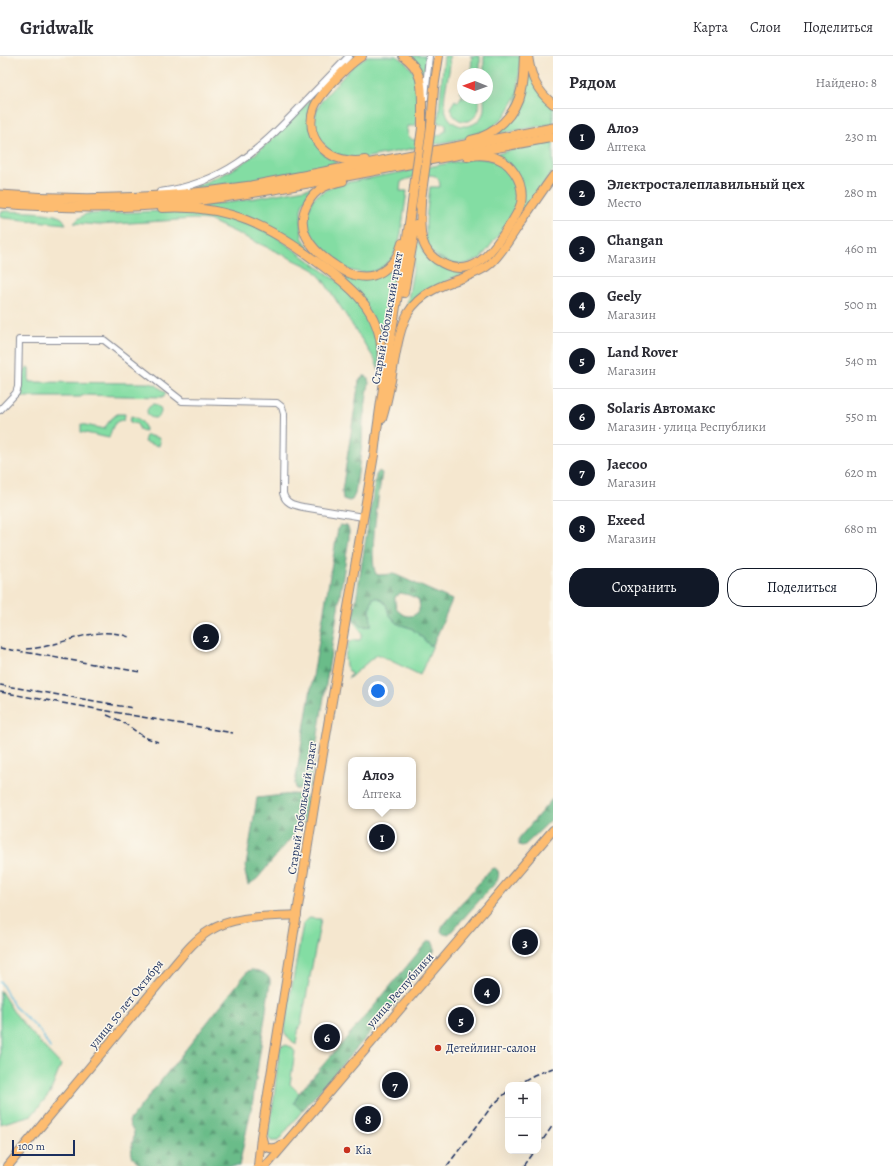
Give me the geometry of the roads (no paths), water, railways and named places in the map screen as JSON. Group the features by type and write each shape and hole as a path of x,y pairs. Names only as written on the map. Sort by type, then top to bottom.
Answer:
{"highway":[{"path":"0,203 43,206 95,203 228,189 397,162 553,128"},
{"path":"452,151 553,137"},
{"path":"0,195 95,203"}],"main road":[{"path":"362,56 350,65 318,100 312,116 314,137 326,152 342,160 354,162 384,157 397,162 387,171 330,184 320,189 310,199 304,209 303,225 305,235 313,248 345,272 360,276 377,274 391,265 398,255 417,201"},
{"name":"Старый Тобольский тракт","path":"403,56 414,66 420,77 422,90 422,126 414,187 417,201"},
{"name":"Старый Тобольский тракт","path":"258,1166 261,1137 363,517 417,201 423,185 438,56"},
{"path":"417,201 421,238 429,254 439,262 455,268 471,266 483,260 497,245 519,210 521,203 521,190 517,176 508,165 499,159 488,156 465,157 452,151 462,142 480,138 491,132 509,116 517,102 521,90 524,56"},
{"path":"528,56 533,80 542,93 553,104"},
{"path":"380,421 387,402 399,337 403,324 411,309 431,290 474,274 491,263 504,248 553,176"},
{"path":"95,203 123,210 184,208 209,210 236,216 251,221 278,235 302,250 344,282 367,307 375,321 379,333 382,348 380,421"},
{"name":"улица Республики","path":"266,1166 553,830"},
{"name":"улица 50 лет Октября","path":"8,1166 195,942 212,929 238,920 297,915"},
{"path":"261,1137 264,1146 269,1148 279,1147 285,1142"}],"street":[{"path":"95,203 119,195 161,192 178,189 212,178 232,167 250,155 270,138 349,56"},
{"path":"422,126 429,56"},
{"path":"0,410 16,393 18,387 19,340 104,340 182,401 277,403 282,407 284,414 284,498 290,504 303,508 363,517"}],"waterway":[{"path":"0,981 14,1006 40,1031 50,1048"}],"railway":[{"path":"26,649 52,645 90,634 116,633 129,637"},
{"path":"0,648 140,672"},
{"path":"0,685 112,704"},
{"path":"0,692 233,733"},
{"path":"108,704 133,708"},
{"path":"107,715 121,721 144,737 158,742"},
{"path":"521,1082 534,1075 553,1068"},
{"path":"447,1166 492,1106 505,1094"},
{"path":"541,1143 553,1125"},
{"path":"524,1166 533,1154"}],"place":[{"name":"Электросталеплавильный цех","path":"206,637"},
{"name":"Алоэ","path":"382,837"},
{"name":"Changan","path":"525,942"},
{"name":"Geely","path":"487,991"},
{"name":"Land Rover","path":"461,1020"},
{"name":"Solaris Автомакс","path":"327,1037"},
{"name":"Детейлинг-салон","path":"438,1048"},
{"name":"Jaecoo","path":"395,1085"},
{"name":"Exeed","path":"368,1119"},
{"name":"Kia","path":"347,1150"}]}
